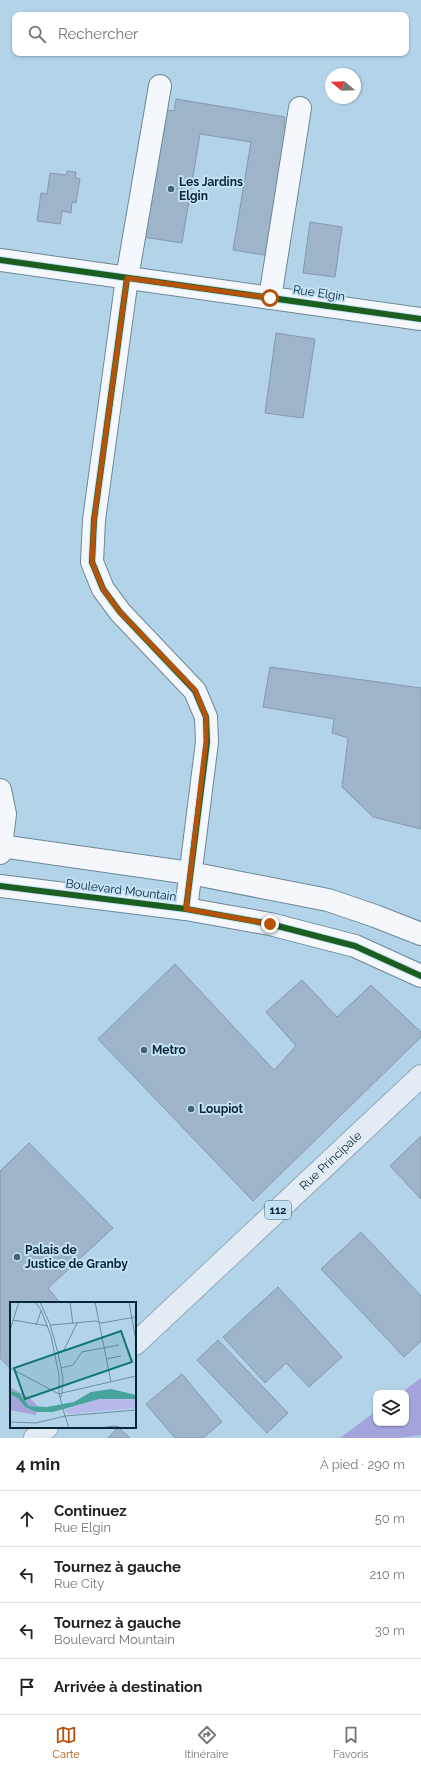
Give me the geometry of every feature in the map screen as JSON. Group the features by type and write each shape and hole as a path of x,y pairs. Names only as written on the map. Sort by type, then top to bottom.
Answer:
{"main road":[{"name":"Rue Principale","path":"136,1343 421,1076"},
{"path":"35,1438 46,1428"}],"street":[{"path":"160,86 127,278 94,520 92,562 103,589 120,612 195,690 206,717 206,742 186,909"},
{"path":"270,298 300,108"},
{"name":"Rue Elgin","path":"0,260 421,319"},
{"path":"0,790 5,814 0,848 190,873 328,900 421,934"},
{"name":"Boulevard Mountain","path":"0,886 186,909 270,924 355,946 421,976"}],"shaded area":[{"path":"421,1378 421,1435 399,1438 340,1438 373,1413 373,1426 409,1426 409,1390 405,1390"}],"building":[{"name":"Les Jardins Elgin","path":"176,99 285,117 284,127 291,129 270,256 233,250 251,142 200,134 182,243 143,237 164,110 174,111"},
{"path":"67,171 76,172 75,178 80,179 76,203 72,202 71,213 62,211 60,224 37,221 41,193 47,194 50,173 66,175"},
{"path":"310,222 342,227 335,277 303,273"},
{"path":"276,333 315,339 303,418 265,413"},
{"path":"270,667 421,688 421,829 373,817 342,787 348,738 332,733 334,719 263,707"},
{"path":"175,964 274,1070 296,1046 266,1012 302,980 337,1017 371,985 421,1032 421,1037 253,1201 98,1039"},
{"path":"421,1136 421,1199 390,1166"},
{"path":"29,1143 113,1228 48,1288 59,1302 10,1302 10,1368 0,1358 0,1171"},
{"path":"361,1232 421,1296 421,1341 404,1357 321,1269"},
{"path":"278,1287 342,1357 309,1387 286,1363 265,1383 223,1337"},
{"path":"218,1340 288,1413 267,1433 197,1360"},
{"path":"182,1374 222,1422 203,1438 175,1438 146,1404"},
{"path":"117,1428 119,1428 130,1438 108,1438"}],"cycle path":[{"path":"0,260 421,319"},
{"path":"127,278 94,520 92,562 103,589 120,612 195,691 206,717 207,742 186,909"},
{"path":"0,886 186,909 270,924 355,946 421,976"}],"place":[{"name":"Les Jardins Elgin","path":"171,189"},
{"name":"Metro","path":"144,1050"},
{"name":"Loupiot","path":"191,1109"},
{"name":"Palais de Justice de Granby","path":"17,1257"}],"route":[{"path":"270,298 127,278 94,520 92,562 103,589 120,612 195,690 206,717 206,742 186,909 270,924"}]}
